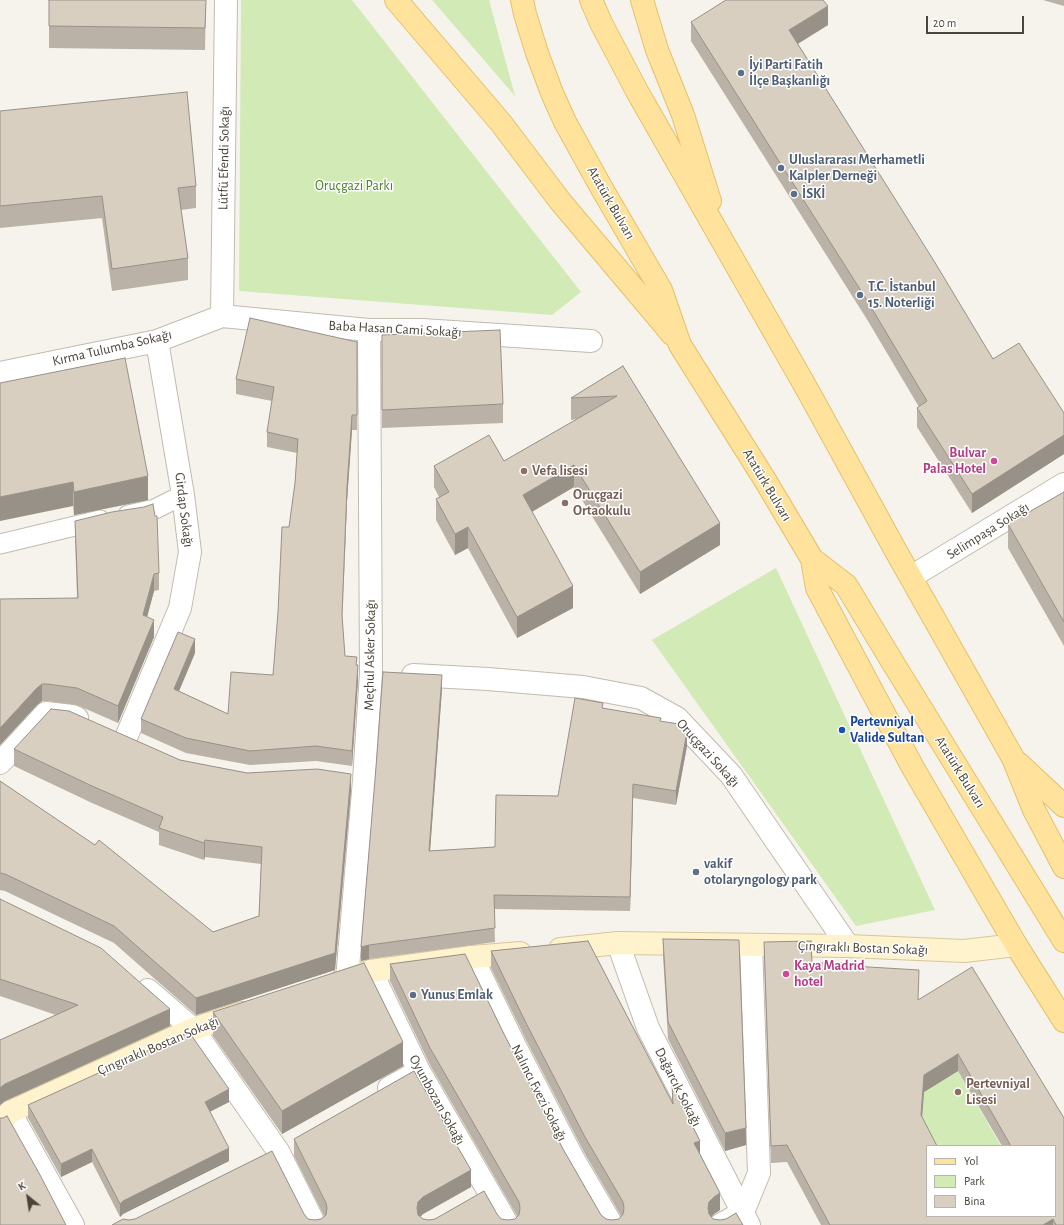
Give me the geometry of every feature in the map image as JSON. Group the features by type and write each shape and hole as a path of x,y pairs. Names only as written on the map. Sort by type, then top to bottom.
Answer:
{"main road":[{"path":"396,0 501,123 560,201 680,344"},
{"name":"Atatürk Bulvarı","path":"522,0 537,53 565,122 661,290 680,344 812,559 846,585 1064,941"},
{"path":"591,0 602,25 638,93 808,391 896,553 1013,758 1034,810 1064,867"},
{"path":"642,0 657,50 683,115 723,242"},
{"path":"812,559 817,588 912,766 1016,945 1064,1021"},
{"path":"1013,758 1064,806"}],"street":[{"name":"Lütfü Efendi Sokağı","path":"222,316 226,0"},
{"name":"Baba Hasan Cami Sokağı","path":"222,316 369,330 422,330 592,342"},
{"name":"Kırma Tulumba Sokağı","path":"0,373 157,341 222,316"},
{"name":"Meçhul Asker Sokağı","path":"347,979 354,779 384,674 369,330"},
{"name":"Girdap Sokağı","path":"125,740 180,608 190,552 183,496 157,341"},
{"name":"Selimpaşa Sokağı","path":"911,578 1064,484"},
{"name":"Oruçgazi Sokağı","path":"384,674 583,687 640,698 677,718 731,775 848,946"},
{"path":"0,763 46,713 72,716 146,749"},
{"name":"Çıngıraklı Bostan Sokağı","path":"325,986 371,971 472,957 618,943 848,946 964,951 1016,945"},
{"name":"Dağarcık Sokağı","path":"618,943 648,1028 746,1219"},
{"path":"720,1225 746,1219 760,1172 751,945"},
{"name":"Nalıncı Fvezi Sokağı","path":"472,957 515,1046 574,1160 612,1225"},
{"name":"Oyunbozan Sokağı","path":"371,971 419,1071 508,1225"},
{"path":"136,979 193,1029 315,1225"},
{"name":"Çıngıraklı Bostan Sokağı","path":"5,1117 193,1029 259,1007"},
{"path":"372,1098 419,1071"},
{"path":"5,1117 73,1225"},
{"path":"271,1154 298,1140"},
{"path":"469,1203 489,1191"}],"lane":[{"path":"0,544 102,520 142,513 155,509 183,496"}],"green space":[{"name":"Oruçgazi Parkı","path":"241,0 352,0 581,292 552,315 239,291"},
{"path":"432,0 489,0 515,96"},
{"path":"776,568 935,910 856,926 652,640"},
{"path":"958,1071 1000,1145 928,1145 921,1132 924,1092"}],"building":[{"path":"49,0 206,0 205,28 49,26"},
{"path":"726,0 823,0 828,6 789,30 934,261 993,359 1019,343 1064,413 1064,435 972,494 917,408 927,401 868,302 691,22"},
{"path":"187,92 196,186 178,188 188,258 112,269 102,196 0,206 0,111"},
{"path":"250,318 357,342 357,415 352,415 347,487 342,615 345,656 357,657 356,665 358,665 352,751 316,746 250,751 186,738 141,719 178,632 195,639 174,689 228,714 231,672 273,675 282,527 289,527 295,483 298,439 267,432 274,387 236,379"},
{"path":"500,330 503,404 382,410 382,335"},
{"path":"125,358 148,476 74,492 73,482 0,497 0,383"},
{"path":"623,366 720,523 640,572 574,465 523,495 573,586 517,617 468,527 455,534 436,499 449,492 434,466 489,435 504,461 617,396 571,398"},
{"path":"1064,492 1064,622 1008,524"},
{"path":"153,504 155,516 157,516 159,573 154,574 143,615 154,620 118,706 77,688 42,684 0,728 0,599 78,598 75,521"},
{"path":"383,672 442,675 429,851 495,847 496,795 558,796 575,698 603,703 602,708 661,718 660,721 679,724 687,732 676,791 633,784 630,897 494,895 495,928 361,947"},
{"path":"51,709 69,711 180,760 247,773 317,769 351,774 335,953 196,998 114,926 5,874 0,873 0,781 95,845 99,840 213,932 259,916 262,847 205,840 204,843 159,828 163,817 92,786 14,749"},
{"path":"0,899 101,948 170,1009 5,1084 0,1088 0,1040 78,1005 0,979"},
{"path":"663,939 739,940 746,1128 725,1133 668,1022"},
{"path":"588,941 673,1104 672,1085 700,1141 694,1143 720,1193 709,1202 709,1214 713,1219 720,1220 726,1219 736,1213 743,1225 112,1225 123,1219 135,1219 272,1151 304,1214 308,1219 321,1219 326,1215 326,1203 294,1139 414,1071 471,1170 423,1197 418,1202 418,1215 423,1219 435,1219 484,1191 501,1219 515,1219 519,1215 519,1202 430,1048 390,964 465,954 563,1149 601,1215 606,1219 619,1219 623,1214 623,1202 585,1137 526,1023 491,951"},
{"path":"811,941 812,963 852,963 852,966 919,970 918,1000 972,967 1064,1118 1064,1225 1056,1225 1053,1219 1043,1225 830,1225 787,1145 771,1146 764,942","holes":["958,1054 1010,1145 1056,1145 1056,1217 926,1217 926,1145 936,1145 921,1115 924,1075"]},
{"path":"364,963 403,1042 282,1111 213,1012"},
{"path":"189,1032 229,1089 205,1102 229,1148 123,1201 120,1204 92,1149 61,1164 28,1105"},
{"path":"7,1116 66,1225 0,1225 0,1118"}],"place":[{"name":"İyi Parti Fatih İlçe Başkanlığı","path":"741,73"},
{"name":"Uluslararası Merhametli Kalpler Derneği","path":"781,168"},
{"name":"İSKİ","path":"794,194"},
{"name":"T.C. İstanbul 15. Noterliği","path":"860,295"},
{"name":"Bulvar Palas Hotel","path":"994,461"},
{"name":"Vefa lisesi","path":"524,471"},
{"name":"Oruçgazi Ortaokulu","path":"565,503"},
{"name":"Pertevniyal Valide Sultan","path":"842,730"},
{"name":"vakif otolaryngology park","path":"696,872"},
{"name":"Kaya Madrid hotel","path":"786,974"},
{"name":"Yunus Emlak","path":"413,995"},
{"name":"Pertevniyal Lisesi","path":"958,1092"}]}
